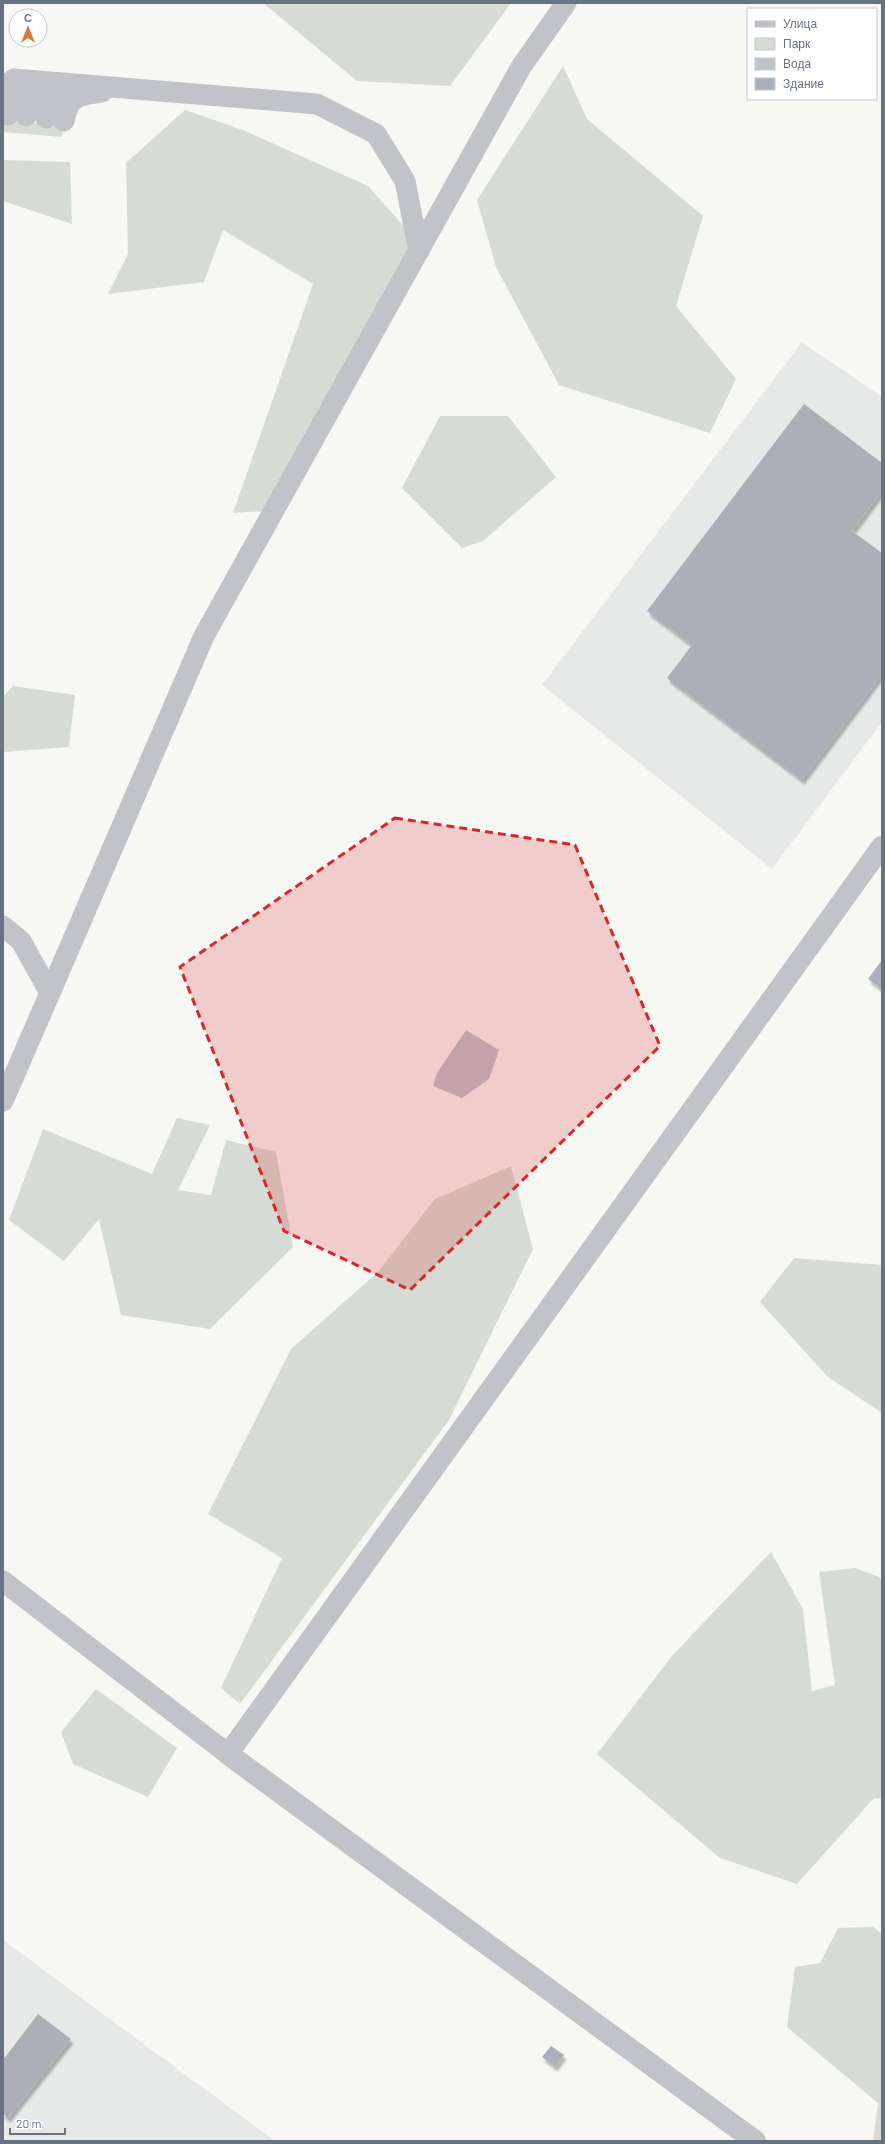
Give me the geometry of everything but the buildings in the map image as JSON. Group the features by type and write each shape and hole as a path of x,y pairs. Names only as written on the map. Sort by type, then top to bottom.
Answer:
{"street":[{"path":"3,1101 204,636 521,67 566,3"},
{"path":"3,88 14,79 317,104 376,134 406,181 419,252"},
{"path":"32,115 57,110 64,99 50,82"},
{"path":"32,115 30,102 50,82"},
{"path":"32,115 10,89 50,82"},
{"path":"32,115 68,105 78,96 104,92 116,88"},
{"path":"228,1754 882,846"},
{"path":"3,926 21,941 50,993"},
{"path":"3,1581 228,1754 755,2141"}],"highlighted area":[{"path":"395,818 575,845 660,1046 410,1290 284,1231 180,967"}],"shaded area":[{"path":"802,342 882,397 882,722 772,869 542,685"},
{"path":"3,1940 275,2141 3,2141"}],"green space":[{"path":"263,3 511,3 450,86 357,81"},
{"path":"563,66 587,119 703,216 676,306 736,379 710,433 559,385 496,267 477,200"},
{"path":"185,110 243,130 368,186 415,239 280,510 233,513 313,284 223,230 204,282 108,294 128,254 126,163"},
{"path":"3,120 63,126 62,137 3,132"},
{"path":"3,160 70,162 72,224 3,201"},
{"path":"440,416 508,416 556,477 483,541 462,548 402,488"},
{"path":"13,686 75,695 69,747 3,752 3,697"},
{"path":"177,1118 210,1125 178,1190 211,1195 226,1140 276,1152 293,1247 210,1329 121,1315 99,1219 64,1261 9,1220 43,1129 152,1174"},
{"path":"511,1166 533,1249 449,1420 240,1704 221,1688 282,1558 208,1514 291,1349 378,1272 435,1199"},
{"path":"794,1258 882,1265 882,1413 828,1377 760,1302"},
{"path":"771,1552 803,1609 812,1691 835,1685 819,1572 855,1568 882,1578 882,1799 874,1798 797,1884 720,1858 597,1754 671,1657"},
{"path":"96,1689 177,1748 148,1797 73,1764 61,1732"},
{"path":"873,1927 882,1934 882,2141 873,2141 878,2103 787,2027 795,1967 820,1963 838,1928"}],"water":[{"path":"466,1030 499,1050 489,1079 462,1098 433,1086 437,1073"}]}
